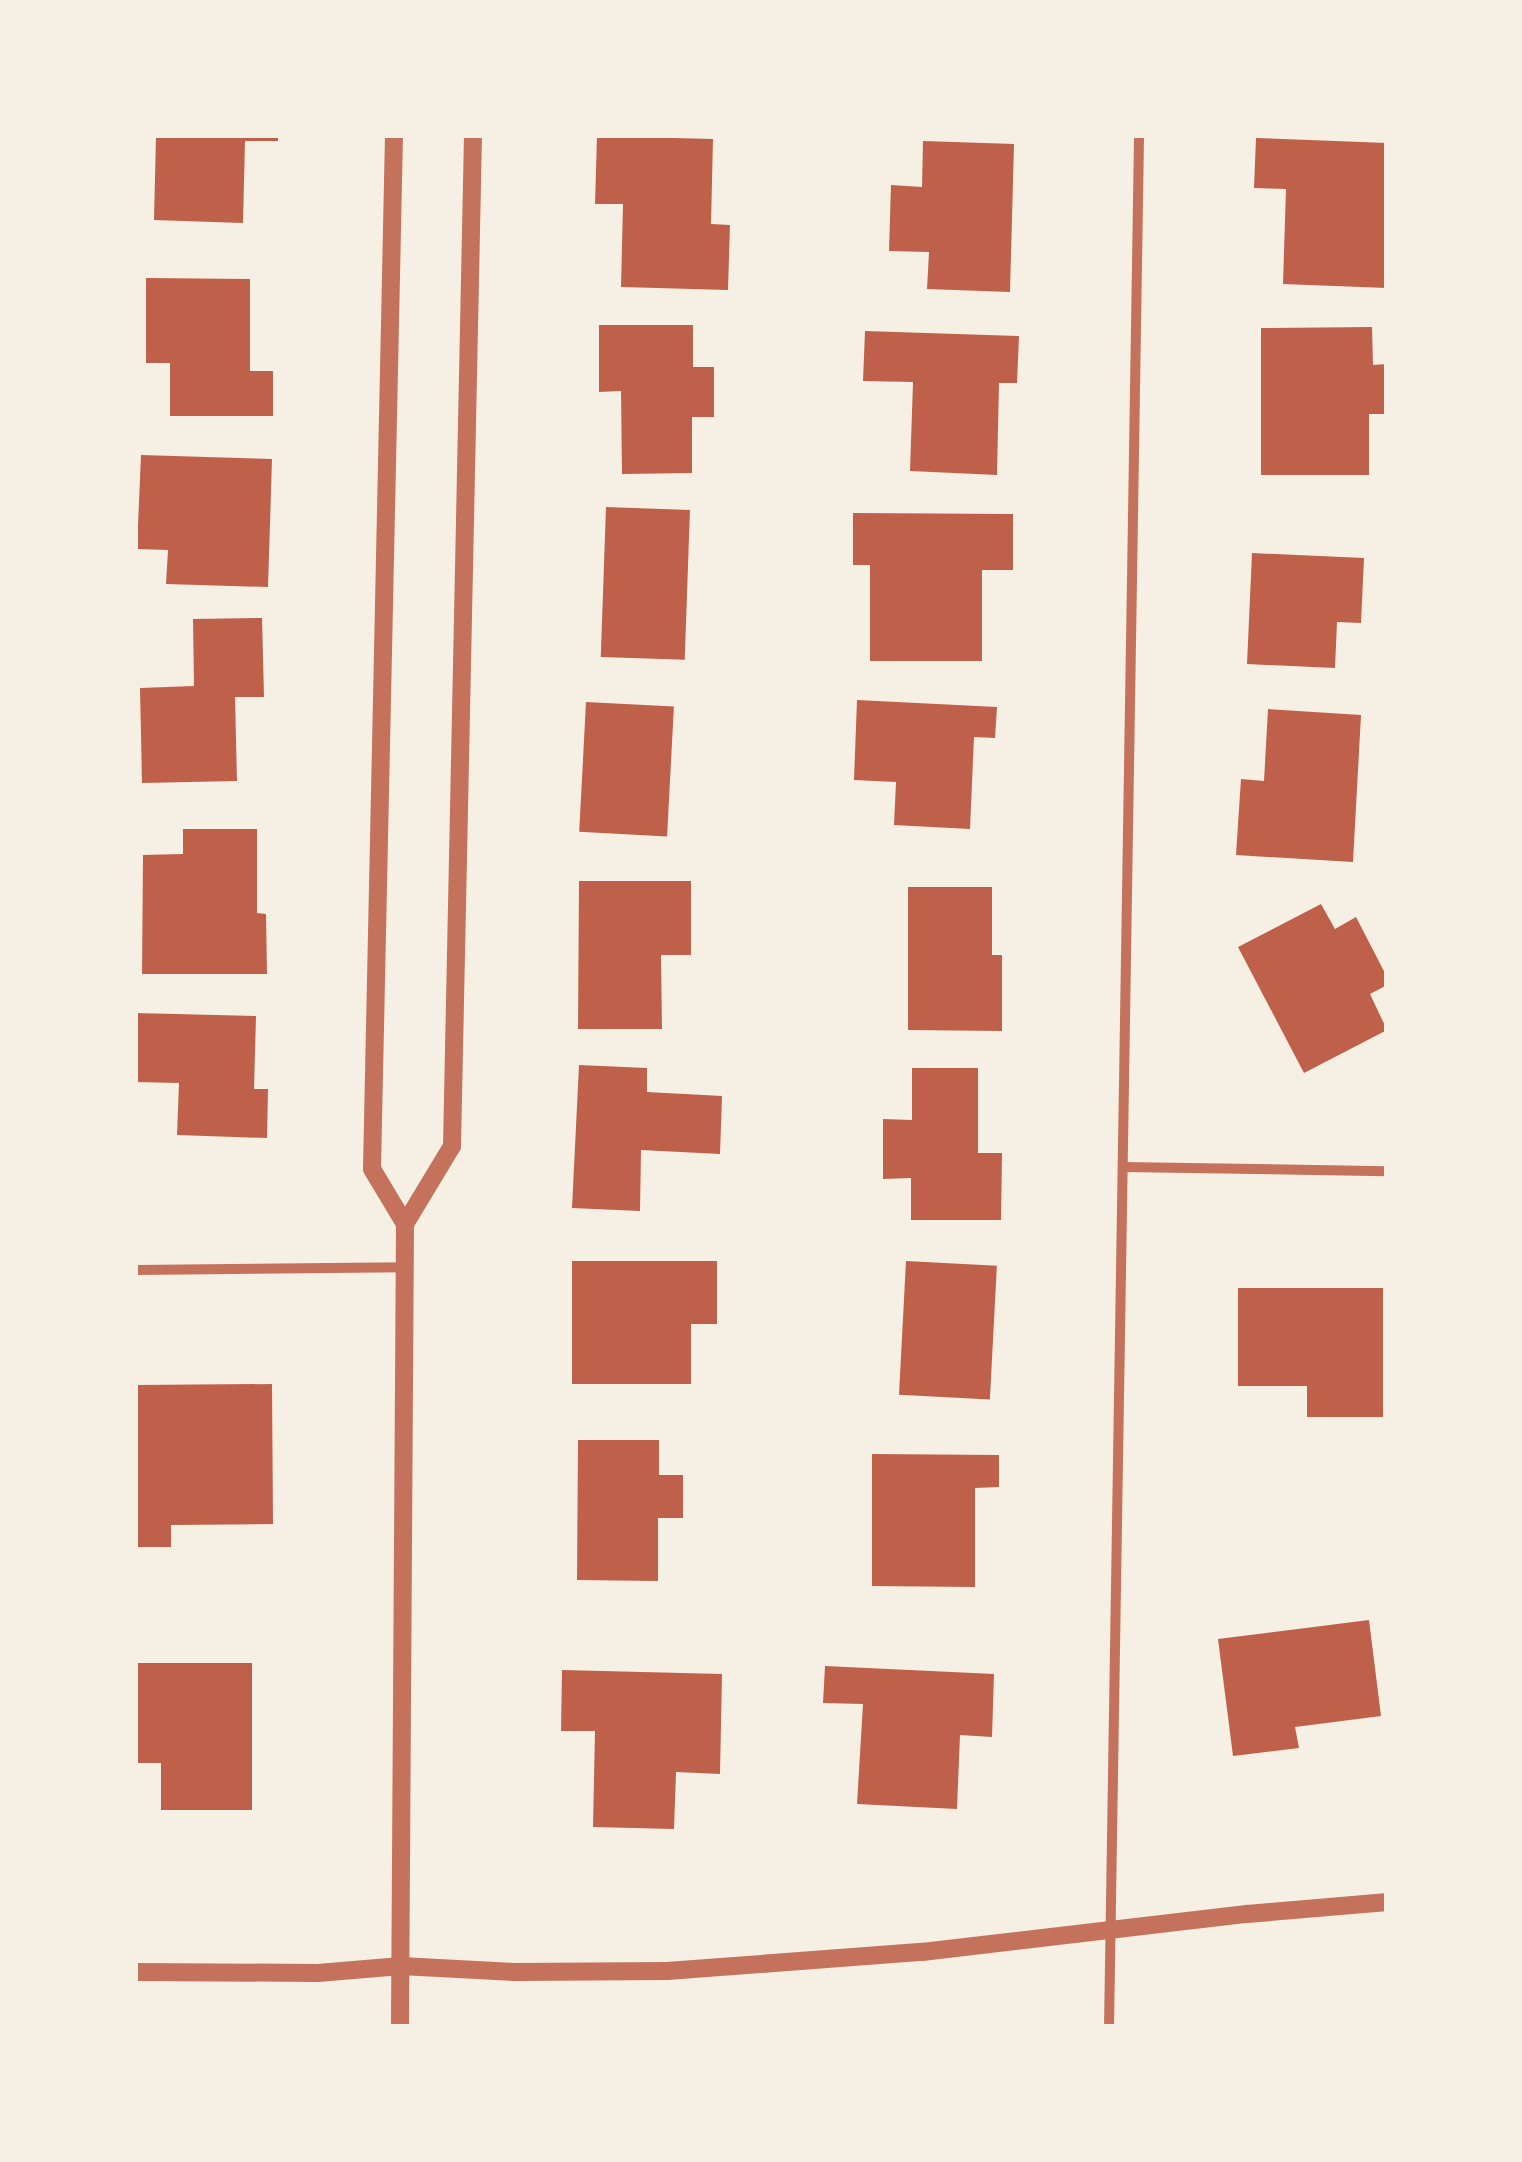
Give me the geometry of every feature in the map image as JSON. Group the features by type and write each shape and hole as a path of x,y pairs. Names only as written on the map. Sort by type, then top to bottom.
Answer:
{"street":[{"path":"394,135 372,1169 405,1224 400,2027"},
{"path":"405,1224 452,1146 473,135"},
{"path":"1109,2027 1140,135"},
{"path":"1123,1167 1387,1171"},
{"path":"135,1270 405,1266"},
{"path":"135,1972 318,1974 401,1966 514,1972 667,1972 922,1952 1387,1902"}],"building":[{"path":"156,135 278,135 278,141 245,141 243,223 154,220"},
{"path":"597,136 713,139 711,224 730,225 728,290 621,287 623,204 595,204"},
{"path":"1256,138 1387,143 1387,288 1283,284 1286,189 1254,188"},
{"path":"923,141 1014,144 1010,292 927,289 929,252 889,251 891,185 922,187"},
{"path":"146,278 250,279 250,371 273,371 273,416 170,416 170,363 146,363"},
{"path":"599,325 693,325 693,367 714,367 714,417 692,417 692,473 622,474 621,391 599,392"},
{"path":"1372,327 1373,365 1387,364 1387,414 1369,414 1369,475 1261,475 1261,328"},
{"path":"865,331 1019,336 1017,383 999,383 997,475 910,471 913,382 863,381"},
{"path":"141,455 272,459 268,587 166,584 168,550 137,549"},
{"path":"606,507 690,510 685,660 601,657"},
{"path":"853,513 1013,514 1013,570 982,570 982,661 870,661 870,565 853,565"},
{"path":"1252,553 1364,558 1361,623 1337,622 1335,668 1247,664"},
{"path":"262,618 264,697 235,697 237,781 142,783 140,688 194,686 193,619"},
{"path":"857,700 997,707 995,738 974,737 970,829 894,825 896,782 854,780"},
{"path":"586,702 674,707 667,836 579,832"},
{"path":"1268,709 1361,715 1353,862 1236,855 1241,779 1264,781"},
{"path":"183,829 257,829 257,913 266,914 267,974 142,974 143,855 183,854"},
{"path":"579,881 691,881 691,955 661,955 662,1029 578,1029"},
{"path":"908,887 992,887 992,955 1002,955 1002,1031 908,1030"},
{"path":"1321,904 1335,929 1356,917 1387,977 1387,985 1370,994 1387,1030 1304,1073 1238,947"},
{"path":"135,1013 256,1016 254,1089 268,1089 267,1138 177,1135 179,1083 135,1082"},
{"path":"579,1065 647,1068 647,1092 722,1096 720,1154 641,1150 640,1211 572,1208"},
{"path":"912,1068 978,1068 978,1153 1002,1153 1001,1220 911,1220 911,1178 883,1179 883,1119 912,1120"},
{"path":"572,1261 717,1261 717,1324 691,1324 691,1384 572,1384"},
{"path":"906,1261 997,1266 990,1400 899,1395"},
{"path":"1238,1288 1383,1288 1383,1417 1307,1417 1307,1386 1238,1386"},
{"path":"272,1384 273,1524 171,1525 171,1547 135,1547 135,1385"},
{"path":"578,1440 659,1440 659,1475 683,1475 683,1518 658,1518 658,1581 577,1580"},
{"path":"872,1454 999,1455 999,1487 975,1488 975,1587 872,1586"},
{"path":"1369,1620 1381,1716 1295,1727 1299,1748 1233,1756 1218,1639"},
{"path":"135,1663 252,1663 252,1810 161,1810 161,1763 135,1763"},
{"path":"825,1666 994,1674 992,1737 960,1735 957,1809 857,1804 863,1704 823,1703"},
{"path":"562,1670 722,1674 720,1774 676,1772 674,1829 593,1827 595,1731 561,1731"}]}
